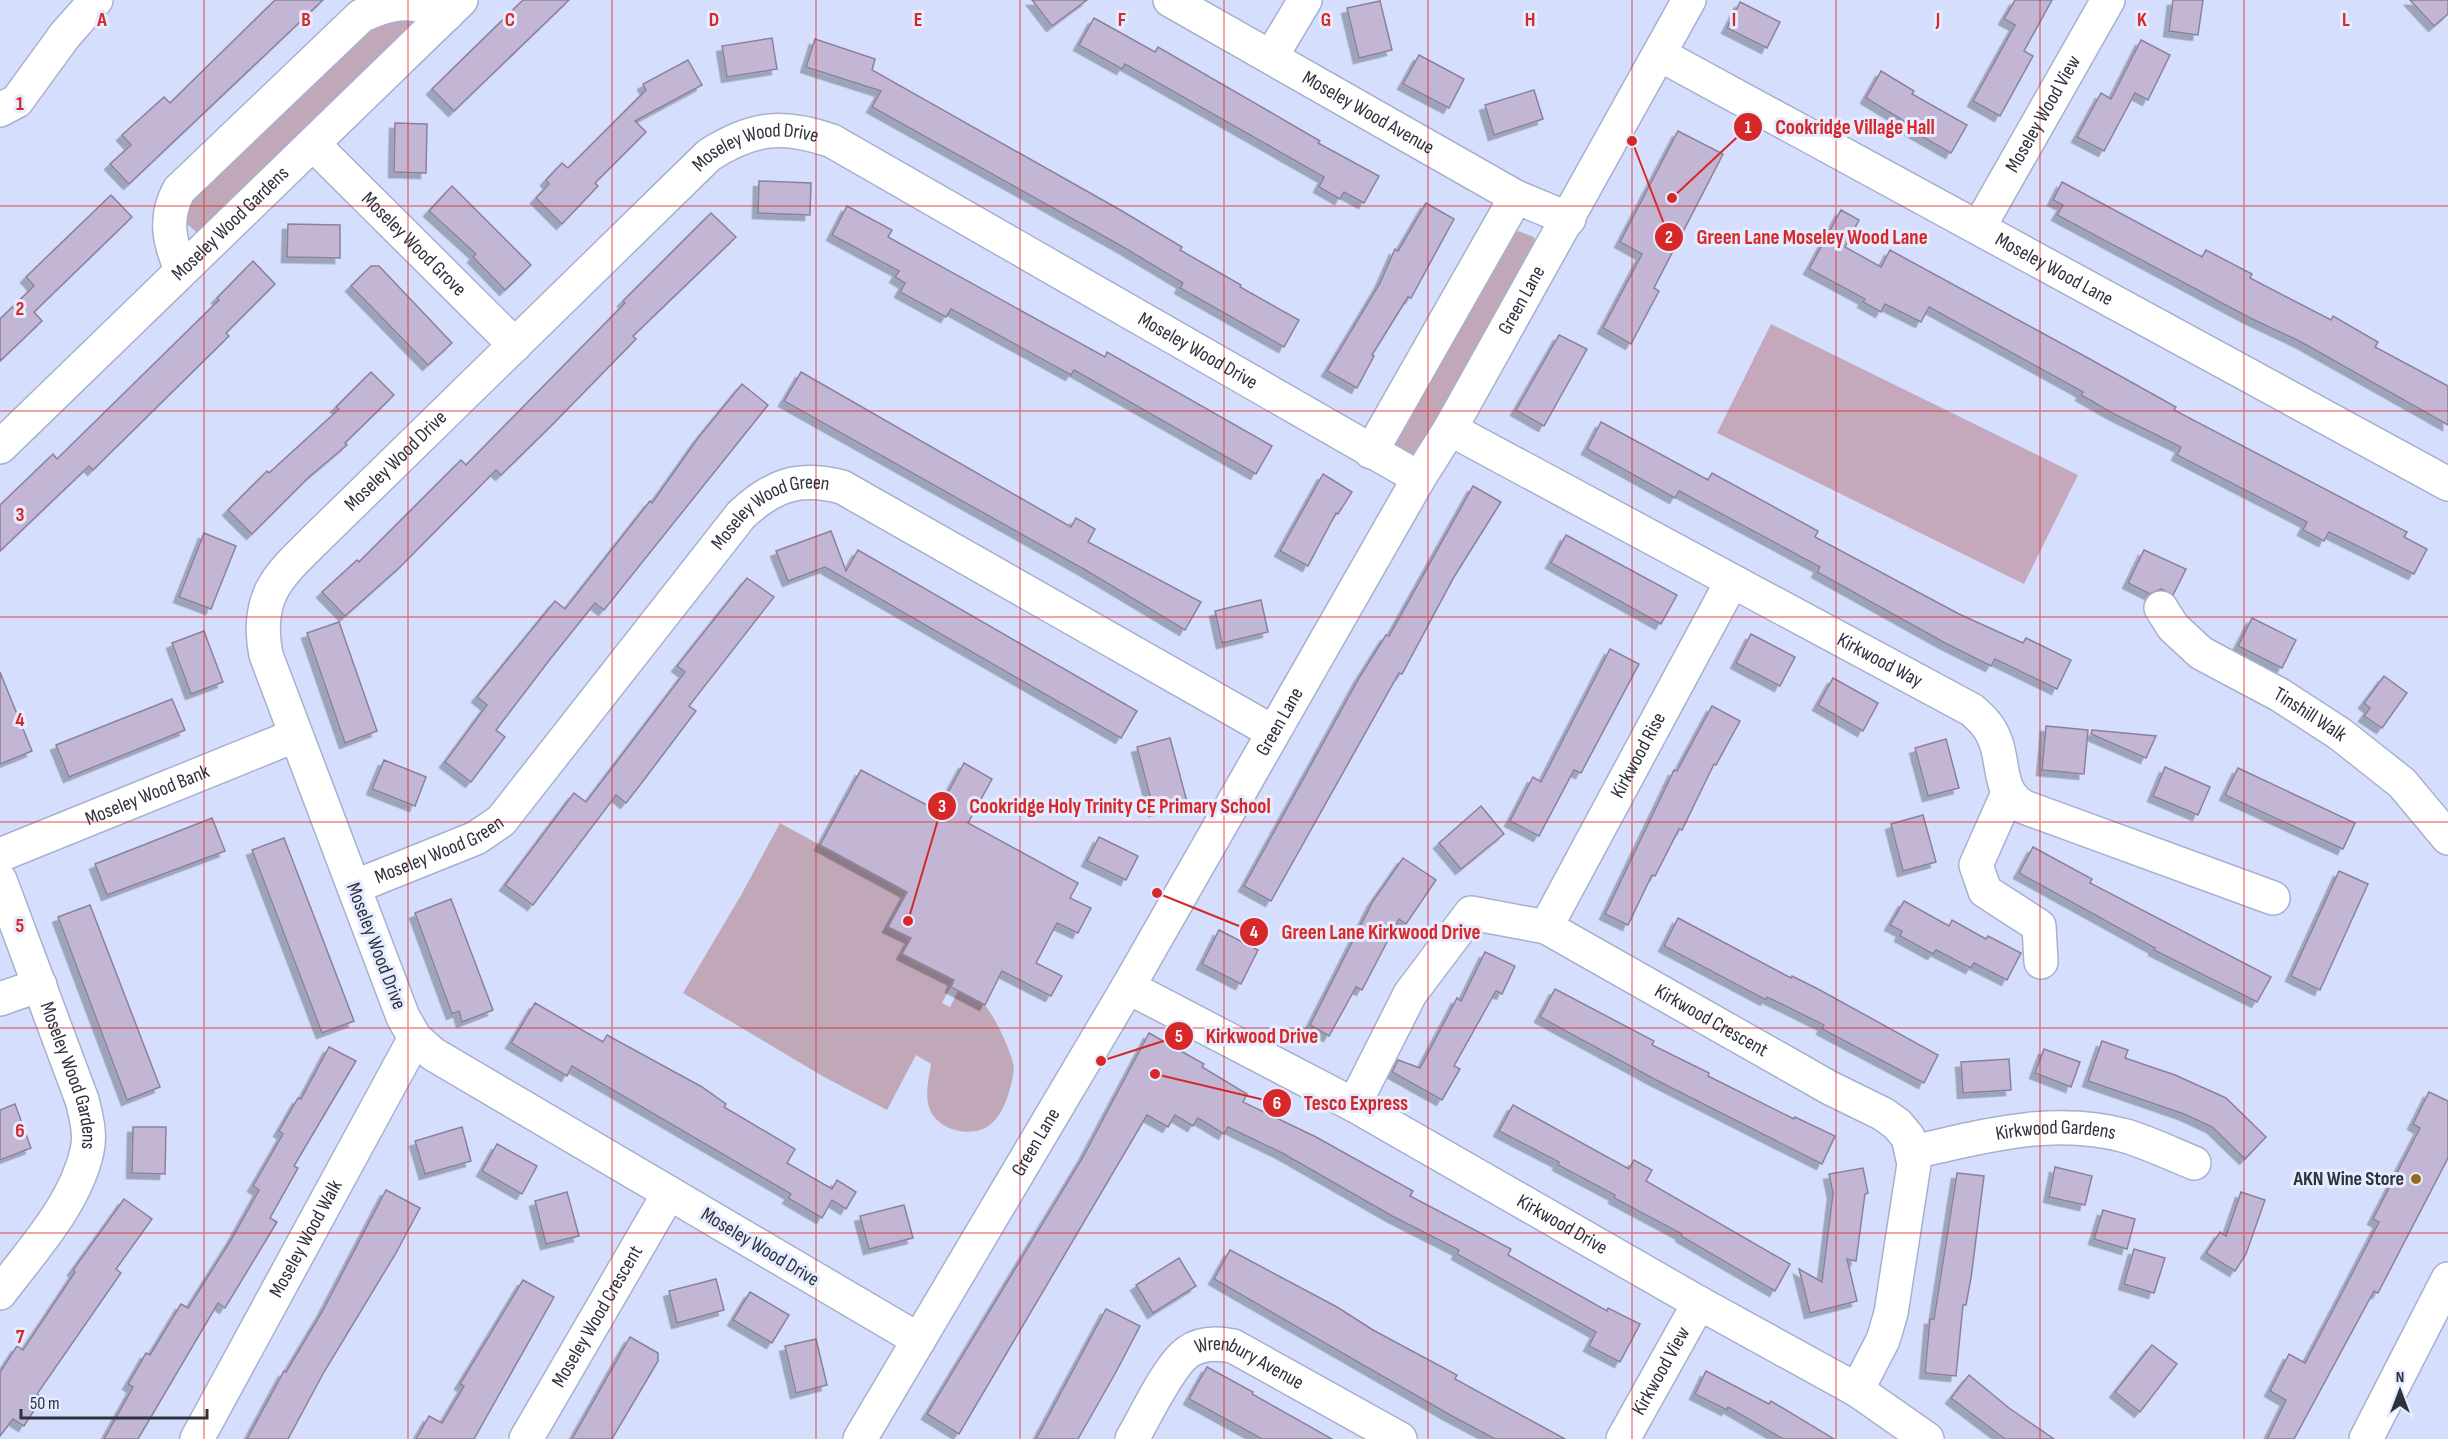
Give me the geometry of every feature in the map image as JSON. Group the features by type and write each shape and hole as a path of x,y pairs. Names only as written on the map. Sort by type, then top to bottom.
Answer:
{"street":[{"path":"0,110 17,101 65,35 96,0"},
{"name":"Moseley Wood Avenue","path":"1170,0 1516,197 1569,219"},
{"path":"1271,57 1305,0"},
{"name":"Green Lane","path":"862,1438 1128,987 1419,478 1450,429 1689,0"},
{"name":"Moseley Wood View","path":"1979,227 2108,0"},
{"path":"181,269 171,246 170,211 180,190 361,16 390,3 408,1 454,7"},
{"name":"Moseley Wood Gardens","path":"0,447 181,269 454,7"},
{"name":"Moseley Wood Lane","path":"1659,54 2448,484"},
{"name":"Moseley Wood Drive","path":"919,1340 434,1054 415,1038 403,1017 294,736 266,655 261,629 271,589 282,573 305,549 709,154 754,132 782,129 832,141 1419,478"},
{"name":"Moseley Wood Grove","path":"313,144 515,345"},
{"path":"1371,452 1516,197"},
{"name":"Kirkwood Way","path":"1450,429 1731,583 1972,710 1988,724 1996,741 2002,780 2008,793"},
{"name":"Moseley Wood Green","path":"354,887 476,838 501,820 741,515 758,499 779,487 801,482 821,482 842,487 1273,732"},
{"name":"Kirkwood Rise","path":"1546,927 1731,583"},
{"name":"Tinshill Walk","path":"2161,608 2173,627 2201,652 2310,714 2340,734 2402,783 2448,838"},
{"name":"Moseley Wood Bank","path":"0,855 294,736"},
{"path":"2041,962 2039,926 1985,891 1976,865 2008,793 2024,807 2273,898"},
{"name":"Moseley Wood Gardens","path":"0,880 82,1100 87,1123 88,1149 76,1182 59,1213 0,1293"},
{"name":"Kirkwood Crescent","path":"1354,1105 1410,994 1472,914 1546,927 1830,1088 1883,1114 1897,1124 1908,1137 1914,1152"},
{"path":"0,999 40,985"},
{"name":"Kirkwood Drive","path":"1128,987 1354,1105 1699,1303 1857,1389 1927,1439"},
{"name":"Moseley Wood Walk","path":"197,1439 415,1038"},
{"name":"Kirkwood Gardens","path":"1914,1152 1992,1134 2042,1128 2087,1129 2126,1137 2194,1163"},
{"path":"1857,1389 1883,1340 1892,1313 1914,1152"},
{"name":"Moseley Wood Crescent","path":"526,1439 669,1193"},
{"path":"2366,1439 2448,1279"},
{"name":"Kirkwood View","path":"1623,1439 1699,1303"},
{"name":"Wrenbury Avenue","path":"1132,1439 1178,1363 1189,1352 1204,1345 1220,1343 1233,1346 1400,1439"}],"shaded area":[{"path":"421,17 198,234 182,219 188,201 371,19"},
{"path":"1518,231 1534,237 1536,247 1422,448 1412,454 1400,452 1395,445 1395,436 1511,235"},
{"path":"1771,324 2078,475 2024,584 1717,433"},
{"path":"780,823 820,845 912,884 889,927 911,938 903,954 965,961 942,1003 950,1007 958,991 983,1004 992,1015 1002,1035 1011,1055 1014,1069 1005,1103 999,1115 988,1126 970,1132 960,1131 951,1129 935,1118 927,1099 931,1064 916,1055 887,1110 824,1077 683,993 740,897"}],"building":[{"path":"275,0 323,0 129,184 110,164 131,145 122,135 164,97 170,103"},
{"path":"523,0 569,0 454,111 432,89"},
{"path":"1032,0 1087,0 1052,26"},
{"path":"2015,0 2052,0 2024,51 2033,56 2000,116 1973,101 2015,25 2004,19"},
{"path":"2173,0 2203,0 2198,35 2169,31"},
{"path":"2410,0 2448,0 2448,14 2434,26"},
{"path":"1380,1 1392,50 1359,58 1347,8"},
{"path":"1740,2 1780,22 1767,48 1727,28"},
{"path":"1094,18 1155,52 1158,47 1320,141 1318,143 1379,176 1364,203 1344,192 1340,199 1319,187 1324,177 1125,64 1122,69 1079,45"},
{"path":"772,38 777,69 727,77 722,46"},
{"path":"815,39 875,59 872,70 1122,211 1182,247 1180,250 1241,285 1240,287 1299,320 1284,347 1180,288 1183,283 1123,247 872,107 881,91 806,67"},
{"path":"2141,40 2170,55 2148,100 2135,93 2104,151 2077,137 2101,93 2111,99"},
{"path":"1419,55 1464,79 1449,108 1403,84"},
{"path":"688,60 702,85 635,121 646,132 595,183 598,186 562,224 536,198 549,184 546,180 562,163 568,168 646,90 643,84"},
{"path":"1881,71 1914,91 1912,94 1967,125 1951,153 1907,128 1909,124 1866,98"},
{"path":"1534,90 1543,119 1494,135 1485,105"},
{"path":"395,123 427,124 426,173 394,172"},
{"path":"1678,131 1723,154 1654,288 1659,291 1631,344 1603,328 1642,254 1620,242"},
{"path":"759,181 811,183 810,215 758,213"},
{"path":"2062,182 2202,257 2206,250 2252,274 2250,278 2331,320 2333,316 2378,342 2375,347 2448,386 2448,425 2301,342 2250,318 2057,215 2063,205 2053,200"},
{"path":"452,186 531,265 505,290 473,257 476,254 429,211"},
{"path":"111,195 132,217 34,312 42,321 0,361 0,319 34,286 26,277"},
{"path":"1426,203 1454,219 1411,298 1408,297 1372,355 1374,356 1357,388 1327,371 1380,283 1395,249 1398,251"},
{"path":"847,206 892,230 888,237 1105,357 1107,352 1272,446 1256,474 1074,370 1071,375 951,309 946,317 900,292 905,283 895,277 899,271 832,235"},
{"path":"1841,210 1859,220 1845,247 1881,267 1890,250 2176,407 2174,410 2407,532 2404,537 2427,549 2414,574 2329,532 2324,541 2303,530 2307,522 2177,455 2181,447 2114,414 2081,395 2083,392 1929,307 1921,322 1885,304 1881,312 1863,302 1865,299 1809,269"},
{"path":"711,213 736,237 633,336 636,339 501,475 496,470 400,567 345,616 322,592 357,560 359,562 461,460 466,465"},
{"path":"288,224 340,225 340,258 287,257"},
{"path":"253,261 275,284 226,333 229,336 93,470 89,466 0,551 0,505 53,454 57,459 219,300 217,298"},
{"path":"371,266 379,266 452,343 428,365 351,286"},
{"path":"1559,335 1587,349 1544,426 1516,410"},
{"path":"371,372 394,395 345,443 347,445 309,477 252,534 228,510 267,471 269,473 339,409 336,407"},
{"path":"801,372 1071,527 1076,518 1095,529 1088,542 1201,602 1185,630 1087,571 784,401"},
{"path":"742,384 768,405 604,610 595,603 551,658 496,730 505,737 471,782 445,762 487,705 477,697 555,601 565,609 650,501 652,503 698,438"},
{"path":"1601,422 1708,480 1712,473 1818,531 1815,537 1959,614 2023,643 2026,638 2071,660 2057,689 1995,659 1991,666 1945,643 1817,572 1820,567 1679,491 1675,498 1587,449"},
{"path":"1323,474 1352,492 1338,514 1336,513 1308,566 1280,551"},
{"path":"1473,486 1501,502 1454,577 1402,674 1399,673 1271,901 1244,886 1359,678 1386,635 1389,636"},
{"path":"831,531 846,571 858,550 1137,711 1121,738 825,567 788,581 776,551"},
{"path":"204,533 236,546 211,609 179,597"},
{"path":"1566,535 1677,595 1661,624 1551,563"},
{"path":"2144,550 2186,569 2173,595 2161,589 2150,594 2128,583"},
{"path":"747,578 774,597 689,706 696,711 626,803 616,795 533,905 505,885 574,793 586,802 685,672 677,666"},
{"path":"1261,600 1268,632 1222,643 1215,611"},
{"path":"2252,618 2296,640 2282,668 2238,646"},
{"path":"339,622 377,731 345,743 307,633"},
{"path":"204,631 223,682 191,694 172,643"},
{"path":"1751,634 1795,657 1780,686 1736,663"},
{"path":"1610,649 1639,664 1581,773 1574,770 1539,836 1510,821 1533,777 1541,782"},
{"path":"0,672 32,751 0,764"},
{"path":"2384,676 2407,693 2382,728 2364,716 2370,708 2364,703"},
{"path":"1833,678 1878,703 1863,731 1818,705"},
{"path":"172,699 185,730 69,777 56,745"},
{"path":"1712,706 1740,721 1716,765 1714,764 1682,830 1679,829 1655,876 1652,875 1628,925 1605,914 1674,770 1677,771"},
{"path":"2046,726 2088,730 2084,774 2042,770"},
{"path":"2092,730 2156,736 2146,758 2091,734"},
{"path":"1170,738 1187,802 1154,811 1137,747"},
{"path":"1946,739 1959,788 1928,796 1915,748"},
{"path":"384,760 426,777 415,806 372,789"},
{"path":"964,763 992,779 968,823 1078,883 1070,898 1091,908 1078,933 1057,923 1036,963 1062,976 1051,996 1002,971 985,1005 951,987 954,980 902,954 911,938 888,927 907,892 820,845 861,770 938,811"},
{"path":"2165,767 2210,787 2198,815 2153,796"},
{"path":"2238,768 2355,823 2343,849 2225,795"},
{"path":"1481,806 1504,834 1461,869 1439,843"},
{"path":"1923,815 1936,862 1903,871 1891,824"},
{"path":"212,818 225,851 107,895 95,864"},
{"path":"1099,837 1138,856 1126,880 1087,861"},
{"path":"284,838 354,1021 322,1033 252,850"},
{"path":"2033,847 2092,879 2090,883 2271,977 2257,1002 2154,950 2155,948 2019,873"},
{"path":"1403,858 1436,880 1406,924 1399,919 1362,990 1356,987 1329,1036 1310,1025 1373,901"},
{"path":"2339,871 2368,884 2320,990 2291,976"},
{"path":"451,899 493,1010 462,1022 459,1011 452,1014 415,913"},
{"path":"1904,901 1949,926 1952,920 1986,939 1988,936 2021,953 2007,980 1974,963 1971,968 1936,950 1933,954 1900,936 1902,931 1890,925"},
{"path":"90,905 160,1087 127,1100 58,917"},
{"path":"1678,918 1791,978 1792,976 1818,989 1938,1055 1924,1083 1822,1029 1824,1025 1767,997 1766,1000 1664,946"},
{"path":"1219,930 1258,950 1241,984 1202,964"},
{"path":"1485,952 1515,966 1502,994 1496,991 1454,1066 1460,1069 1442,1100 1392,1072 1398,1060 1420,1068 1457,998 1461,1001"},
{"path":"1555,989 1654,1041 1652,1045 1709,1073 1708,1076 1794,1119 1795,1117 1835,1136 1822,1164 1654,1079 1540,1017"},
{"path":"535,1003 603,1042 607,1035 702,1087 726,1104 724,1107 795,1149 787,1163 832,1189 837,1180 856,1192 846,1209 832,1200 822,1218 788,1198 791,1194 572,1066 567,1076 511,1043"},
{"path":"1149,1033 1204,1064 1202,1067 1247,1094 1243,1102 1316,1137 1413,1191 1410,1196 1511,1249 1508,1255 1607,1311 1608,1308 1640,1324 1620,1362 1589,1346 1596,1332 1457,1254 1459,1250 1392,1216 1282,1153 1228,1127 1224,1134 1198,1118 1193,1126 1175,1115 1168,1127 1147,1115 959,1434 927,1414 1083,1157"},
{"path":"2102,1041 2128,1050 2125,1058 2175,1075 2226,1098 2266,1137 2245,1159 2212,1127 2184,1114 2088,1081"},
{"path":"329,1047 356,1061 294,1166 298,1168 270,1218 277,1222 225,1308 218,1303 138,1439 104,1439 133,1387 128,1384 146,1353 150,1355 181,1304 188,1308 231,1240 259,1190 253,1186 283,1134 279,1131 298,1098 301,1099"},
{"path":"2044,1049 2080,1062 2071,1087 2035,1073"},
{"path":"2009,1059 2011,1090 1963,1093 1961,1062"},
{"path":"2429,1092 2448,1101 2448,1158 2378,1293 2374,1291 2294,1439 2267,1439 2286,1400 2270,1391 2289,1354 2305,1363 2379,1222 2373,1219 2420,1128 2413,1124"},
{"path":"15,1104 31,1148 0,1160 0,1110"},
{"path":"1513,1105 1629,1169 1634,1160 1652,1170 1646,1181 1790,1264 1775,1291 1681,1236 1682,1234 1614,1198 1615,1195 1558,1165 1559,1162 1499,1131"},
{"path":"133,1127 166,1127 165,1174 132,1173"},
{"path":"462,1127 471,1161 425,1174 415,1141"},
{"path":"497,1144 537,1166 522,1194 482,1171"},
{"path":"2055,1167 2092,1176 2085,1205 2049,1197"},
{"path":"1863,1168 1868,1193 1865,1194 1856,1261 1847,1259 1857,1301 1810,1313 1799,1269 1822,1282 1833,1193 1829,1174"},
{"path":"1957,1173 1984,1176 1971,1278 1966,1305 1963,1305 1956,1376 1925,1373 1930,1319 1934,1319"},
{"path":"386,1190 420,1208 396,1253 324,1372 288,1439 247,1439 284,1371 286,1372 322,1312"},
{"path":"567,1192 579,1236 546,1244 535,1201"},
{"path":"2241,1192 2265,1200 2246,1254 2235,1271 2206,1253 2220,1232 2226,1236"},
{"path":"124,1199 152,1219 116,1269 121,1273 37,1394 42,1398 24,1426 13,1419 0,1436 0,1372 17,1346 23,1350 75,1272 73,1270"},
{"path":"904,1205 913,1238 869,1249 860,1216"},
{"path":"2103,1210 2135,1219 2127,1249 2094,1239"},
{"path":"2134,1249 2165,1258 2154,1293 2124,1284"},
{"path":"1230,1250 1337,1307 1373,1330 1457,1375 1455,1379 1565,1439 1495,1439 1450,1415 1214,1279"},
{"path":"1179,1258 1196,1286 1153,1313 1136,1285"},
{"path":"716,1279 724,1310 677,1323 669,1291"},
{"path":"523,1280 554,1297 474,1439 416,1439 429,1416 442,1423 464,1386 460,1384"},
{"path":"750,1292 789,1315 772,1343 733,1320"},
{"path":"1106,1309 1140,1326 1116,1372 1078,1439 1036,1439"},
{"path":"630,1337 658,1353 658,1361 612,1439 572,1439"},
{"path":"816,1339 827,1385 796,1393 785,1346"},
{"path":"2152,1345 2177,1364 2140,1412 2115,1392"},
{"path":"1207,1367 1332,1439 1262,1439 1189,1399"},
{"path":"1706,1371 1769,1404 1771,1401 1834,1439 1783,1439 1728,1407 1727,1410 1695,1394"},
{"path":"1969,1375 2009,1408 2054,1439 2005,1439 1951,1398"}],"place":[{"name":"Green Lane Moseley Wood Lane","path":"1632,141"},
{"name":"Cookridge Village Hall","path":"1672,198"},
{"name":"Green Lane Kirkwood Drive","path":"1157,893"},
{"name":"Cookridge Holy Trinity CE Primary School","path":"908,921"},
{"name":"Kirkwood Drive","path":"1101,1061"},
{"name":"Tesco Express","path":"1155,1074"},
{"name":"AKN Wine Store","path":"2416,1179"}]}
